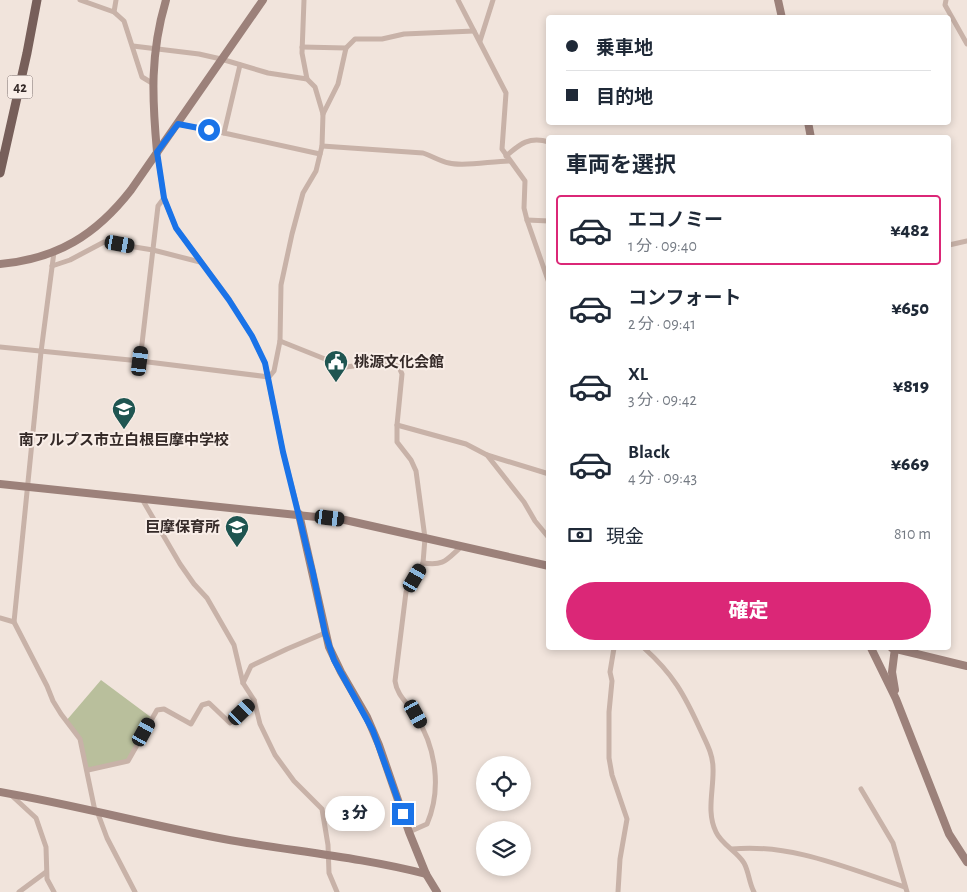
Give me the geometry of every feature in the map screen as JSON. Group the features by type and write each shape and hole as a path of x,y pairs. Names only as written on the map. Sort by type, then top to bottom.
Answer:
{"main road":[{"name":"42","path":"0,173 28,53 36,0"}],"street":[{"path":"80,0 114,12 124,21 142,77 152,83"},
{"path":"114,12 116,0"},
{"path":"166,0 155,50 152,83 157,152 164,198 176,228 229,300 252,336 265,363 283,452 313,573 325,633 334,660 367,717 379,745 409,832 426,874 437,892"},
{"path":"0,264 19,262 54,252 78,240 110,215 131,190 178,124 263,0"},
{"path":"269,377 274,371 280,341 281,285 292,234 303,193 316,171 322,146 323,114 315,87 307,79 302,53 304,0"},
{"path":"458,0 506,94 502,150 525,181 524,208 546,274"},
{"path":"480,41 493,0"},
{"path":"778,0 781,15"},
{"path":"946,0 945,5 951,15"},
{"path":"951,16 967,44"},
{"path":"323,114 338,84 346,48 355,39 382,39 404,34 474,31"},
{"path":"133,46 199,54 268,73 307,79"},
{"path":"302,47 346,48"},
{"path":"224,133 240,65"},
{"path":"178,124 320,154"},
{"path":"322,146 423,153 436,156 450,163 476,164 508,158 523,142 533,140 546,142"},
{"path":"140,361 158,206 164,198"},
{"path":"527,220 546,222"},
{"path":"951,245 967,241"},
{"path":"52,266 70,260 104,242 153,250 200,262"},
{"path":"54,252 41,352 14,622 47,686 53,702 80,739 96,811 107,838 135,892"},
{"path":"280,341 345,367 389,362 398,367 402,374 396,425 397,442 412,460 416,472 425,538 423,563 406,592 394,680 396,691 416,714 428,742 436,776 434,797 427,824 409,832"},
{"path":"0,347 140,361 269,377"},
{"path":"396,425 466,444 487,455 546,473"},
{"path":"487,455 524,502 535,521 546,534"},
{"path":"0,484 345,520 546,565"},
{"path":"142,499 180,564 207,598 234,645 243,683 254,700 260,724 275,755 294,781 322,809 326,826 329,873 337,892"},
{"path":"423,563 437,565 444,562 462,546"},
{"path":"0,618 14,622"},
{"path":"243,683 251,666 325,633"},
{"path":"614,650 610,672 612,681 609,719 609,758 612,776 627,819 620,859 618,892"},
{"path":"646,650 672,676 689,705 712,756 713,770 710,811 716,832 745,865 754,892"},
{"path":"873,650 896,699 949,834 967,862"},
{"path":"894,650 892,672 896,699"},
{"path":"902,650 967,666"},
{"path":"88,770 128,761 156,710 164,709 191,724 202,705 209,703 230,723 254,700"},
{"path":"861,789 893,843 906,890"},
{"path":"0,792 222,838 388,864 426,874"},
{"path":"10,794 36,818 46,847 47,879 54,892"},
{"path":"732,849 752,847 791,851 906,890"},
{"path":"19,892 46,872"}],"green space":[{"path":"101,680 152,718 128,761 88,770 80,739 66,721"}],"place":[{"name":"桃源文化会館","path":"336,383"},
{"name":"南アルプス市立白根巨摩中学校","path":"124,430"},
{"name":"巨摩保育所","path":"237,548"}],"route":[{"path":"209,130 178,124 157,152 164,198 176,228 229,300 252,336 265,363 283,452 329,647 340,672 367,717 379,745 403,814"}]}
